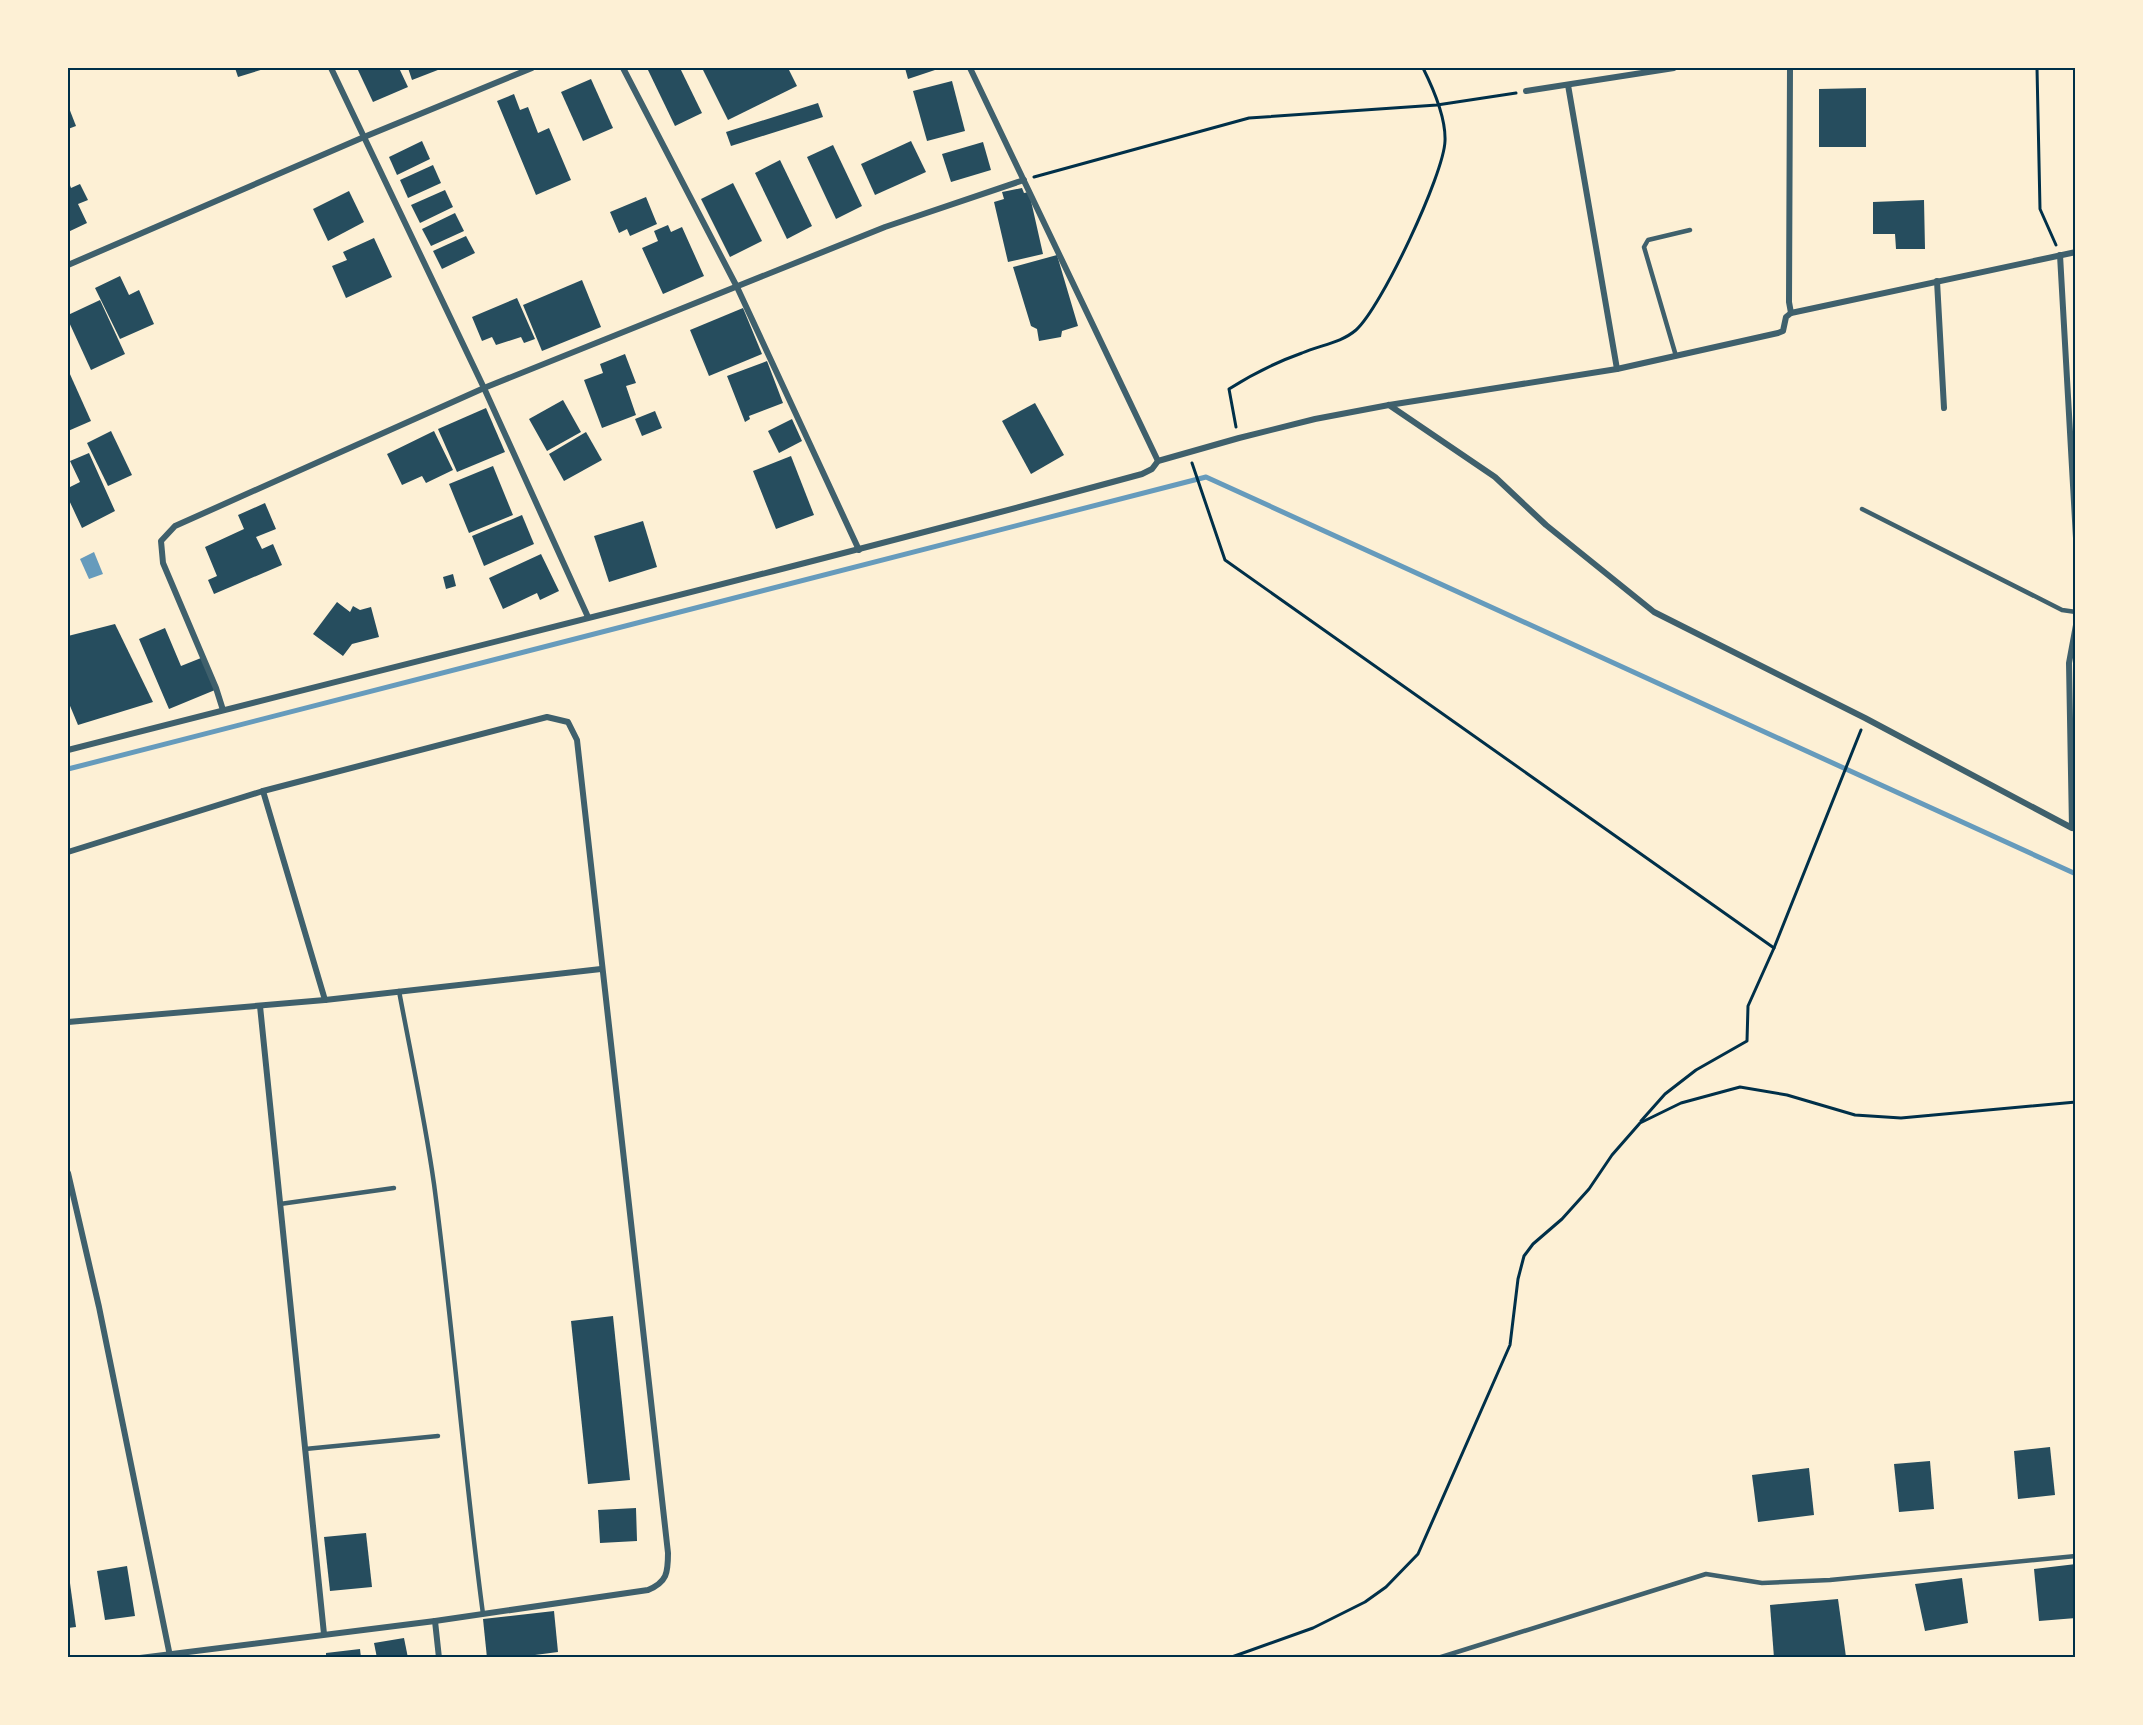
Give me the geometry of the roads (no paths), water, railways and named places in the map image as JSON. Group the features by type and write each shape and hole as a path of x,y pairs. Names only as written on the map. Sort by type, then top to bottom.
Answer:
{"street":[{"path":"331,68 484,388 588,617"},
{"path":"68,265 364,137 532,68"},
{"path":"623,68 737,287 858,550"},
{"path":"970,68 1158,461"},
{"path":"1526,92 1674,68"},
{"path":"1790,68 1789,302 1791,313"},
{"path":"1568,85 1617,369"},
{"path":"223,710 216,688 163,563 161,541 175,526 484,388 885,227 1024,180"},
{"path":"68,750 858,550 1142,474 1152,469 1158,461 1239,438 1389,405 1617,369 1676,356 1778,333 1783,330 1786,317 1791,313 2076,252"},
{"path":"2060,255 2076,538"},
{"path":"1937,281 1944,408"},
{"path":"1389,405 1495,477 1546,525 1654,612 1865,718 2073,828 2069,663 2076,625"},
{"path":"68,852 263,791 547,717 568,722 577,740 668,1553 668,1570 660,1584 648,1590 435,1621 140,1658"},
{"path":"263,791 325,1000"},
{"path":"68,1022 325,1000 601,969"},
{"path":"260,1006 324,1634"},
{"path":"68,1173 99,1307 170,1656"},
{"path":"435,1621 439,1658"}],"lane":[{"path":"1676,356 1644,247 1648,240 1690,231"},
{"path":"1862,509 2062,610 2076,612"},
{"path":"399,991 433,1182 462,1421 471,1526 483,1614"},
{"path":"280,1204 394,1188"},
{"path":"305,1449 438,1436"},
{"path":"1438,1658 1706,1574 1762,1583 1830,1580 2076,1556"}],"water":[{"path":"94,552 103,574 89,579 80,559"}],"waterway":[{"path":"68,769 1206,477 2076,874"}]}
